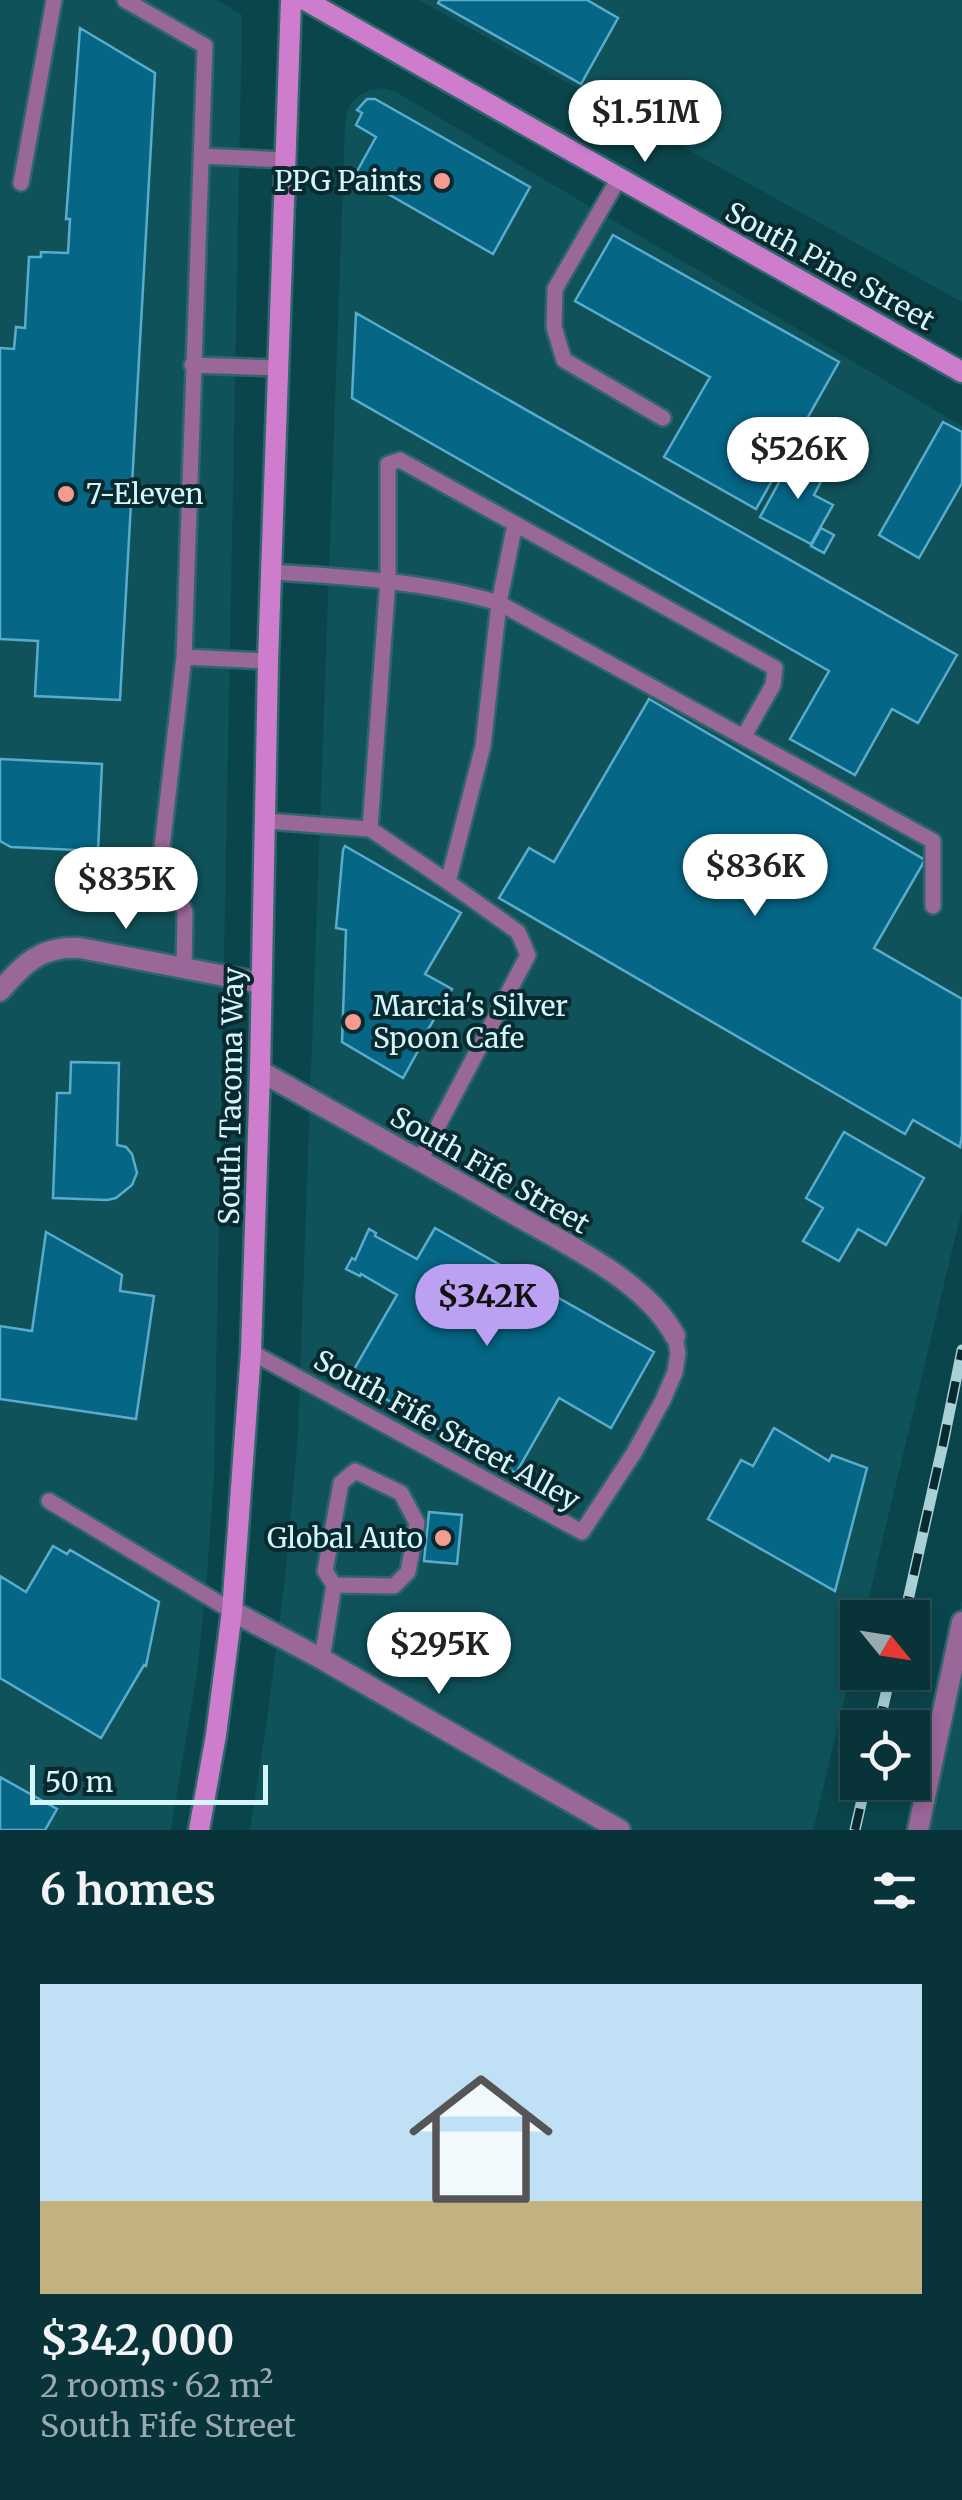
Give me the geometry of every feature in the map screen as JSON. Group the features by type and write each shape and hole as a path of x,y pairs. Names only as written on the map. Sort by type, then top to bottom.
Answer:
{"main road":[{"name":"South Tacoma Way","path":"199,1830 232,1611 252,1352 268,660 291,0"},
{"name":"South Pine Street","path":"304,0 962,372"}],"street":[{"path":"0,991 30,960 62,947 260,983"},
{"name":"South Fife Street","path":"260,1072 420,1160 616,1276 654,1306 675,1336"},
{"path":"232,1611 620,1830"},
{"path":"918,1830 962,1622"}],"lane":[{"path":"21,184 54,0"},
{"path":"125,0 154,7 205,46 184,657 161,856 186,912 184,970"},
{"path":"202,156 285,160"},
{"path":"619,178 555,289 554,327 564,360 663,418"},
{"path":"192,365 279,368"},
{"path":"370,828 388,579 388,464 400,460 775,668 773,684 744,736"},
{"path":"448,882 483,746 500,603 515,524"},
{"path":"272,572 388,579 457,590 500,603 933,840 933,906"},
{"path":"184,657 268,660"},
{"path":"266,821 370,828 518,932 528,955 420,1160"},
{"name":"South Fife Street Alley","path":"252,1352 582,1532 634,1453 663,1400 675,1372 675,1336"},
{"path":"322,1659 334,1585 325,1571 341,1483 354,1471 401,1492 417,1524 408,1572 394,1586 334,1585"},
{"path":"49,1501 232,1611"}],"shaded area":[{"path":"0,0 217,0 242,15 214,1477 197,1673 171,1830 0,1830"},
{"path":"419,0 962,0 962,302"},
{"path":"370,90 394,91 962,426 962,1209 868,1600 840,1600 840,1690 847,1690 813,1830 250,1830 285,1578 298,1434 345,127 351,103"},
{"path":"962,1598 962,1830 914,1830 921,1800 930,1800 931,1758"}],"building":[{"path":"587,0 618,18 581,84 438,3"},
{"name":"7-Eleven","path":"80,28 155,73 120,700 35,696 38,641 0,639 0,348 14,349 16,327 25,328 29,257 41,257 41,252 68,253 70,219 66,219"},
{"name":"PPG Paints","path":"367,99 375,99 530,187 493,254 355,175 376,137 356,125 362,113 357,110"},
{"path":"613,235 839,362 756,509 664,457 710,377 575,301"},
{"path":"356,313 957,655 918,723 892,709 855,775 790,739 829,671 352,398"},
{"path":"943,422 962,432 962,483 919,558 879,535"},
{"path":"793,457 825,474 814,495 833,505 811,544 760,517"},
{"path":"821,528 834,535 824,553 811,546"},
{"path":"649,699 925,860 874,948 962,999 960,1147 913,1120 905,1134 499,898 529,848 554,862"},
{"path":"0,759 102,764 98,851 11,847 0,841"},
{"path":"345,846 461,913 425,974 452,989 403,1078 342,1042 346,930 336,928"},
{"path":"71,1062 119,1063 117,1145 132,1154 137,1173 132,1185 116,1198 53,1198 57,1093 70,1093"},
{"path":"844,1132 924,1178 886,1245 858,1229 839,1261 803,1241 823,1208 806,1198"},
{"path":"435,1228 654,1352 611,1428 559,1398 516,1473 349,1378 397,1295 346,1269 352,1258 355,1260 369,1229 417,1259"},
{"path":"46,1232 122,1275 120,1291 154,1296 136,1419 0,1399 0,1326 32,1331"},
{"path":"774,1428 829,1461 832,1455 867,1468 835,1591 708,1519 741,1460 753,1466"},
{"name":"Global Auto","path":"429,1512 462,1515 457,1564 424,1561"},
{"path":"53,1546 67,1554 70,1550 159,1602 146,1666 101,1738 0,1678 0,1576 26,1592"},
{"path":"0,1777 57,1809 45,1830 0,1830"}],"railway":[{"path":"908,1600 962,1350"},
{"path":"882,1710 887,1690"},
{"path":"855,1830 862,1800"}],"place":[{"name":"PPG Paints","path":"442,181"},
{"name":"7-Eleven","path":"66,494"},
{"name":"Marcia's Silver Spoon Cafe","path":"353,1022"},
{"name":"Global Auto","path":"443,1538"}]}
